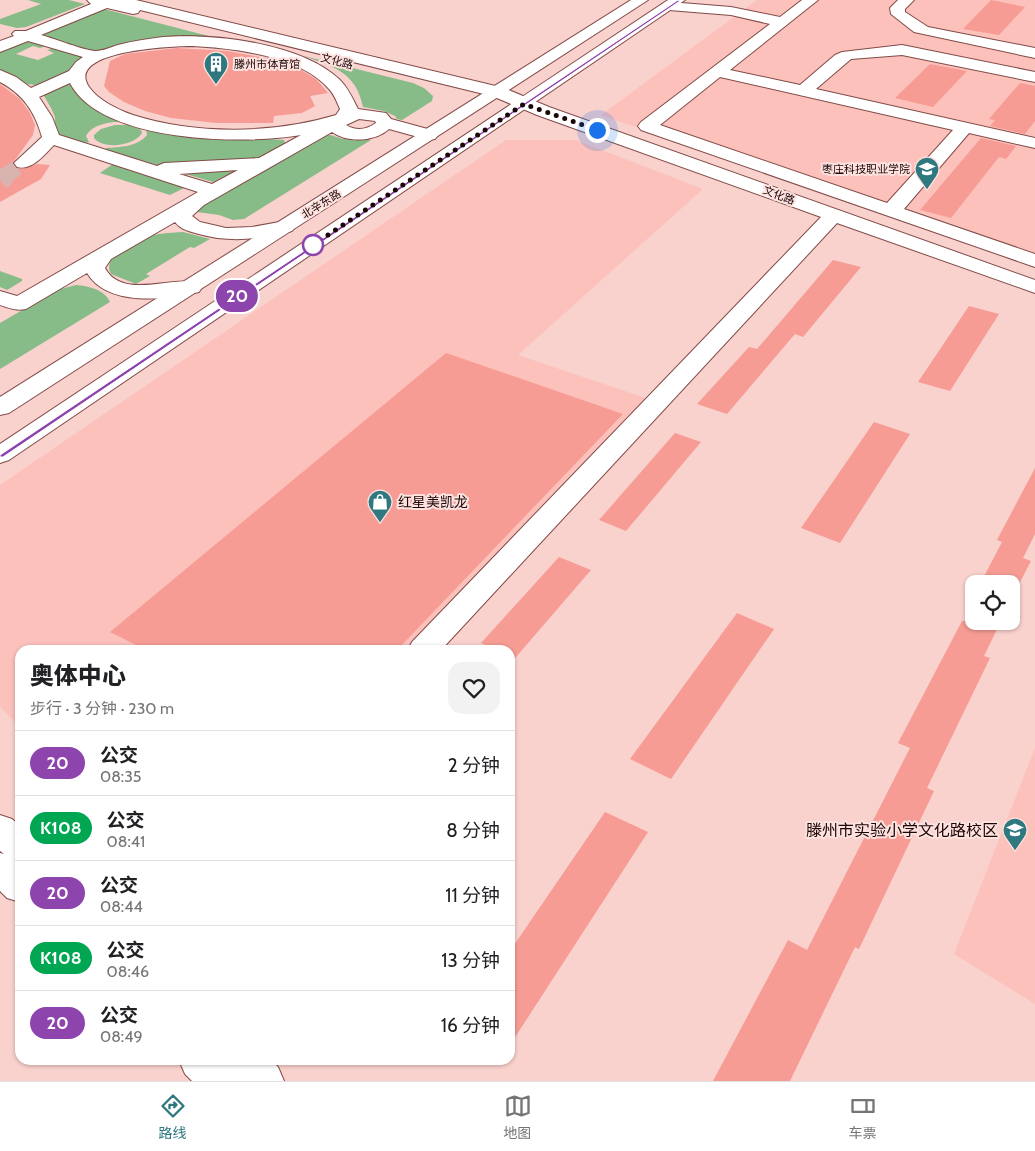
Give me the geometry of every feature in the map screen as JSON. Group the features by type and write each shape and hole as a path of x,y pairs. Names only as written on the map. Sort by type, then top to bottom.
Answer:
{"main road":[{"name":"北辛东路","path":"0,408 641,0"},
{"path":"907,0 897,8 898,14 919,29 1029,52"},
{"name":"文化路","path":"104,1 524,104 1035,287"},
{"path":"0,47 14,35 104,1"},
{"path":"0,455 674,3 731,11 794,10"},
{"path":"794,10 718,72 647,126 1035,261"},
{"path":"14,35 50,47 98,56"},
{"path":"345,120 315,127 263,133 192,132 160,127 137,122 101,106 86,94 78,84 77,74 79,68 98,56 130,46 162,43 213,43 257,49 288,58 319,73 333,83 345,120 359,134 379,127 423,139"},
{"path":"976,65 995,45"},
{"path":"804,91 848,55 902,50 1035,77"},
{"path":"1005,70 1029,52"},
{"path":"718,72 1035,142"},
{"path":"29,95 77,74"},
{"path":"0,75 29,95 40,107 51,138"},
{"path":"3,301 18,304 308,136 329,130 351,115 366,114 380,117 379,127"},
{"path":"891,211 965,127"},
{"path":"23,163 51,138"},
{"path":"51,138 214,191"},
{"path":"148,170 263,163"},
{"path":"192,227 184,221 182,215 196,202"},
{"path":"428,645 834,215"},
{"path":"133,238 159,228 192,227 217,233 252,232 285,227"},
{"path":"217,233 222,238 227,256 222,267"},
{"path":"104,254 95,268 127,303 133,323"},
{"path":"54,283 75,279 111,285 174,290 191,287"},
{"path":"0,829 15,843"},
{"path":"0,868 15,882"},
{"path":"204,1065 221,1081"},
{"path":"247,1065 264,1081"}],"shaded area":[{"name":"枣庄科技职业学院","path":"757,0 1035,0 1035,265 601,115"},
{"path":"506,140 576,140 703,189 518,355 669,406 447,645 15,645 15,722 0,707 0,485"},
{"name":"滕州市实验小学文化路校区","path":"1035,748 1035,1004 954,954"}],"green space":[{"path":"28,0 69,0 85,4 26,27 17,28 0,24 0,19 41,4"},
{"path":"104,9 251,47 222,43 93,52 40,35"},
{"path":"30,40 46,46 40,48 33,46 16,54 38,60 54,53 47,50 58,47 87,55 76,69 35,85 27,84 0,69 0,52"},
{"path":"304,56 413,83 424,88 433,96 432,101 402,120 397,119 395,116 384,111 363,107 360,95 349,78 334,68"},
{"path":"67,84 75,85 127,122 110,123 94,128 86,136 89,142 85,143 58,134 55,129 55,117 43,94"},
{"path":"115,125 131,125 141,130 142,133 133,141 119,145 105,144 94,138 94,135 101,129"},
{"path":"146,128 167,132 164,134 184,137 226,140 247,140 248,138 284,140 285,143 258,159 157,165 106,150 106,148 128,146 138,142 147,135"},
{"path":"327,134 343,139 371,140 244,219 233,220 219,215 197,212 196,209"},
{"path":"113,164 186,187 170,195 100,173"},
{"path":"232,170 233,172 213,182 175,171"},
{"path":"183,232 210,239 194,248 190,247 146,274 150,276 136,284 111,274 109,268 113,257 129,245 150,236"},
{"path":"0,271 22,279 22,281 7,290 0,287"},
{"path":"76,285 100,291 110,302 0,369 0,323 57,290"}],"building":[{"path":"991,0 1025,7 999,35 963,29"},
{"name":"滕州市体育馆","path":"177,48 227,51 265,58 301,70 316,79 328,93 310,96 315,106 302,113 274,116 273,123 216,123 171,118 145,111 124,102 109,92 104,86 110,61 125,54"},
{"path":"930,64 967,71 933,107 895,98"},
{"path":"1020,83 1035,86 1035,121 1025,134 990,126 995,120 989,119"},
{"path":"0,84 20,99 30,113 35,125 33,135 12,164 17,169 37,164 50,165 41,179 0,202"},
{"path":"981,138 1016,146 1006,159 999,157 951,218 920,210"},
{"path":"833,260 861,267 803,337 795,334 727,414 697,404 749,347 757,349"},
{"path":"969,306 999,314 950,391 918,382"},
{"name":"红星美凯龙","path":"446,353 623,414 402,645 136,645 110,632"},
{"path":"874,422 910,434 840,543 801,528"},
{"path":"675,433 701,442 626,531 599,520"},
{"path":"1035,468 1035,534 1023,558 1031,561 1020,582 1020,575 985,575 1002,542 997,540"},
{"path":"559,557 591,570 515,658 515,645 485,645 481,643"},
{"path":"737,613 774,629 671,779 630,759"},
{"path":"962,621 965,621 965,630 997,630 984,656 990,658 927,788 934,791 859,949 855,947 790,1081 713,1081 788,940 807,950 910,748 898,743"},
{"path":"605,812 648,832 515,1037 515,944"}],"tunnel":[{"path":"4,177 23,163"},
{"path":"0,180 6,175"}],"bus line":[{"name":"20","path":"0,455 678,0"}],"place":[{"name":"滕州市体育馆","path":"216,85"},
{"name":"枣庄科技职业学院","path":"927,190"},
{"name":"红星美凯龙","path":"380,523"},
{"name":"滕州市实验小学文化路校区","path":"1015,851"}],"route":[{"path":"313,245 524,104 597,130"}]}
